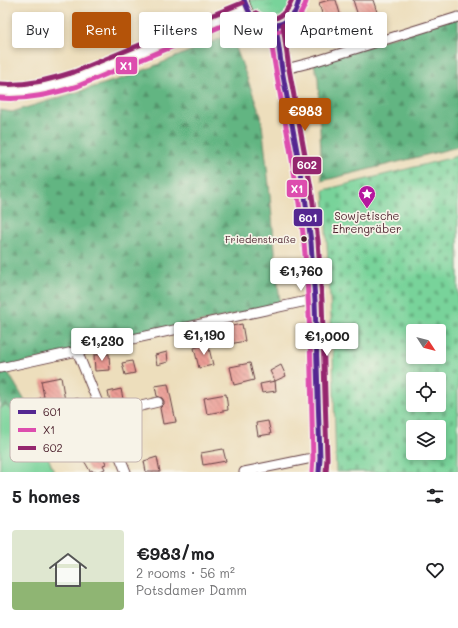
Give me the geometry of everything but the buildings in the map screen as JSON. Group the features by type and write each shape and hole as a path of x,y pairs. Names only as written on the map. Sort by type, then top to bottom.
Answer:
{"street":[{"path":"277,26 284,23 292,17 299,0"},
{"path":"0,91 23,91 50,88 84,76 244,4"},
{"path":"282,70 458,18"},
{"path":"277,33 282,70 308,214 315,301 320,458 319,472"},
{"path":"0,368 302,302 315,301"},
{"path":"77,351 96,398"},
{"path":"142,406 158,402"},
{"path":"244,472 307,459 320,458"},
{"path":"122,462 126,472"}],"green space":[{"path":"248,0 294,0 293,7 290,12 285,12 285,18 277,21 277,12 253,12"},
{"path":"458,17 458,147 322,181 318,78 313,62 358,48 387,48 387,39"},
{"path":"220,39 220,48 236,48 261,116 280,304 5,367 23,398 10,398 10,409 5,405 0,409 0,110 12,112 130,76 197,48 212,48 212,42"},
{"path":"458,156 458,472 336,472 333,352 324,190"},
{"path":"5,405 10,409 10,462 50,462 54,472 0,472 0,409"}],"transit line":[{"name":"601","path":"244,0 249,13 254,19 259,23 270,26 282,24 287,21 296,10 299,0"},
{"name":"602","path":"277,17 286,11 292,0"},
{"name":"X1","path":"277,32 290,26 296,20 302,12 306,2"},
{"name":"602","path":"0,84 37,82 74,72 242,3"},
{"name":"602","path":"283,25 289,69 311,188 318,241 322,301 327,458 326,472"},
{"name":"X1","path":"0,98 39,96 78,86 220,27"},
{"name":"601","path":"277,33 282,70 304,189 311,242 315,301 320,458 319,472"},
{"name":"X1","path":"272,48 297,189 304,243 310,350 313,458 312,472"}],"place":[{"name":"Sowjetische Ehrengräber","path":"367,209"},
{"name":"Friedenstraße","path":"304,239"}]}
